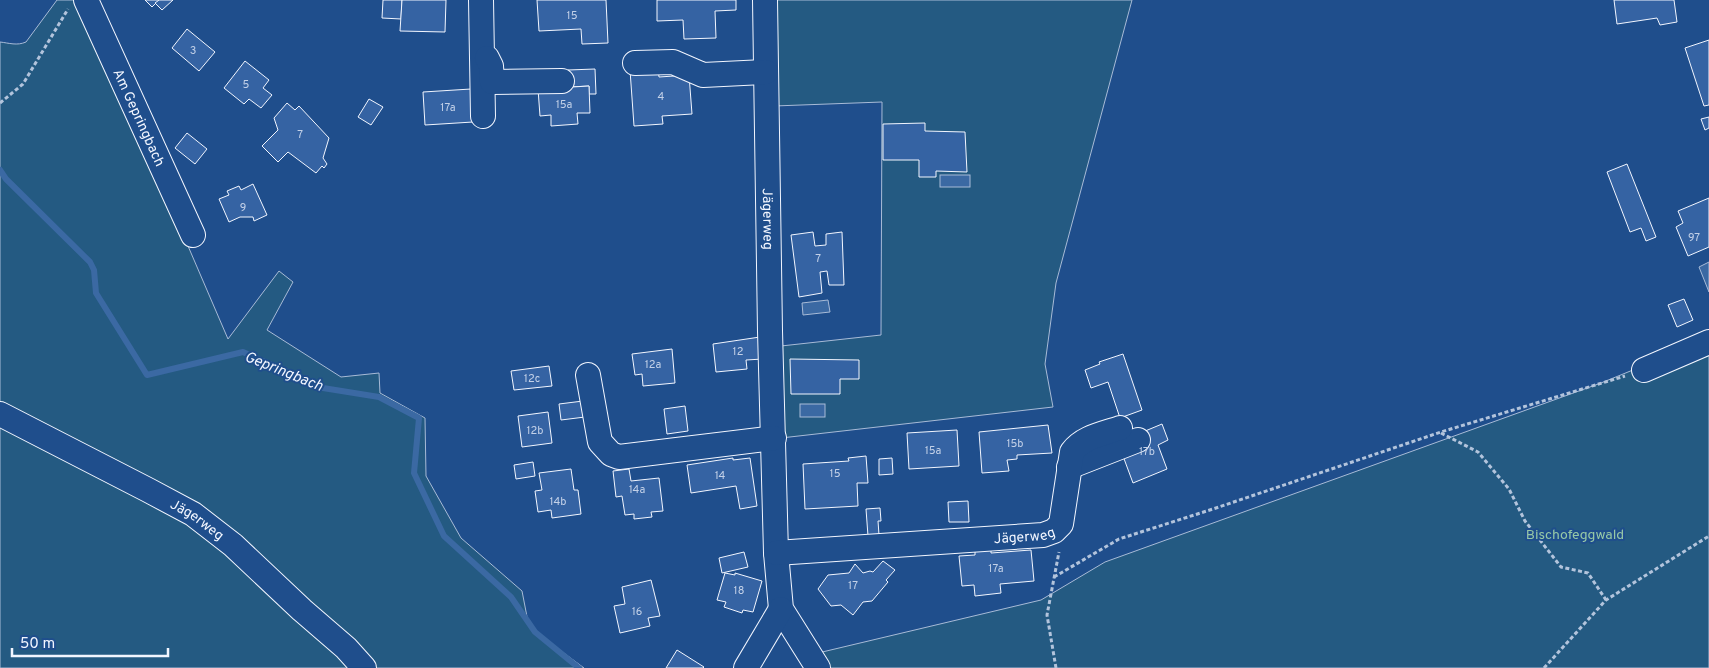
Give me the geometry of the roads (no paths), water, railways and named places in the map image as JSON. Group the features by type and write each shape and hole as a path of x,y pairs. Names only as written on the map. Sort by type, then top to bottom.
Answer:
{"street":[{"path":"481,0 484,116"},
{"name":"Jägerweg","path":"765,0 770,331 776,553 781,609 818,668"},
{"name":"Am Gepringbach","path":"80,2 193,235"},
{"path":"482,47 491,66 492,82 562,80"},
{"path":"635,63 673,62 703,75 766,72"},
{"path":"1644,370 1709,342"},
{"path":"588,375 600,442 611,454 619,457 774,438"},
{"name":"Jägerweg","path":"0,414 193,514 233,545 302,610 346,648 364,668"},
{"name":"Jägerweg","path":"776,553 1043,536 1054,531 1061,524 1068,468 1072,452 1076,446 1085,440 1129,434"},
{"path":"746,668 781,609"}],"waterway":[{"name":"Gepringbach","path":"0,170 6,179 90,262 94,270 96,293 147,375 243,352 323,388 379,397 419,418 414,473 444,536 511,597 535,632 579,668"}],"park label":[{"name":"Bischofeggwald","path":"1575,534"}]}
